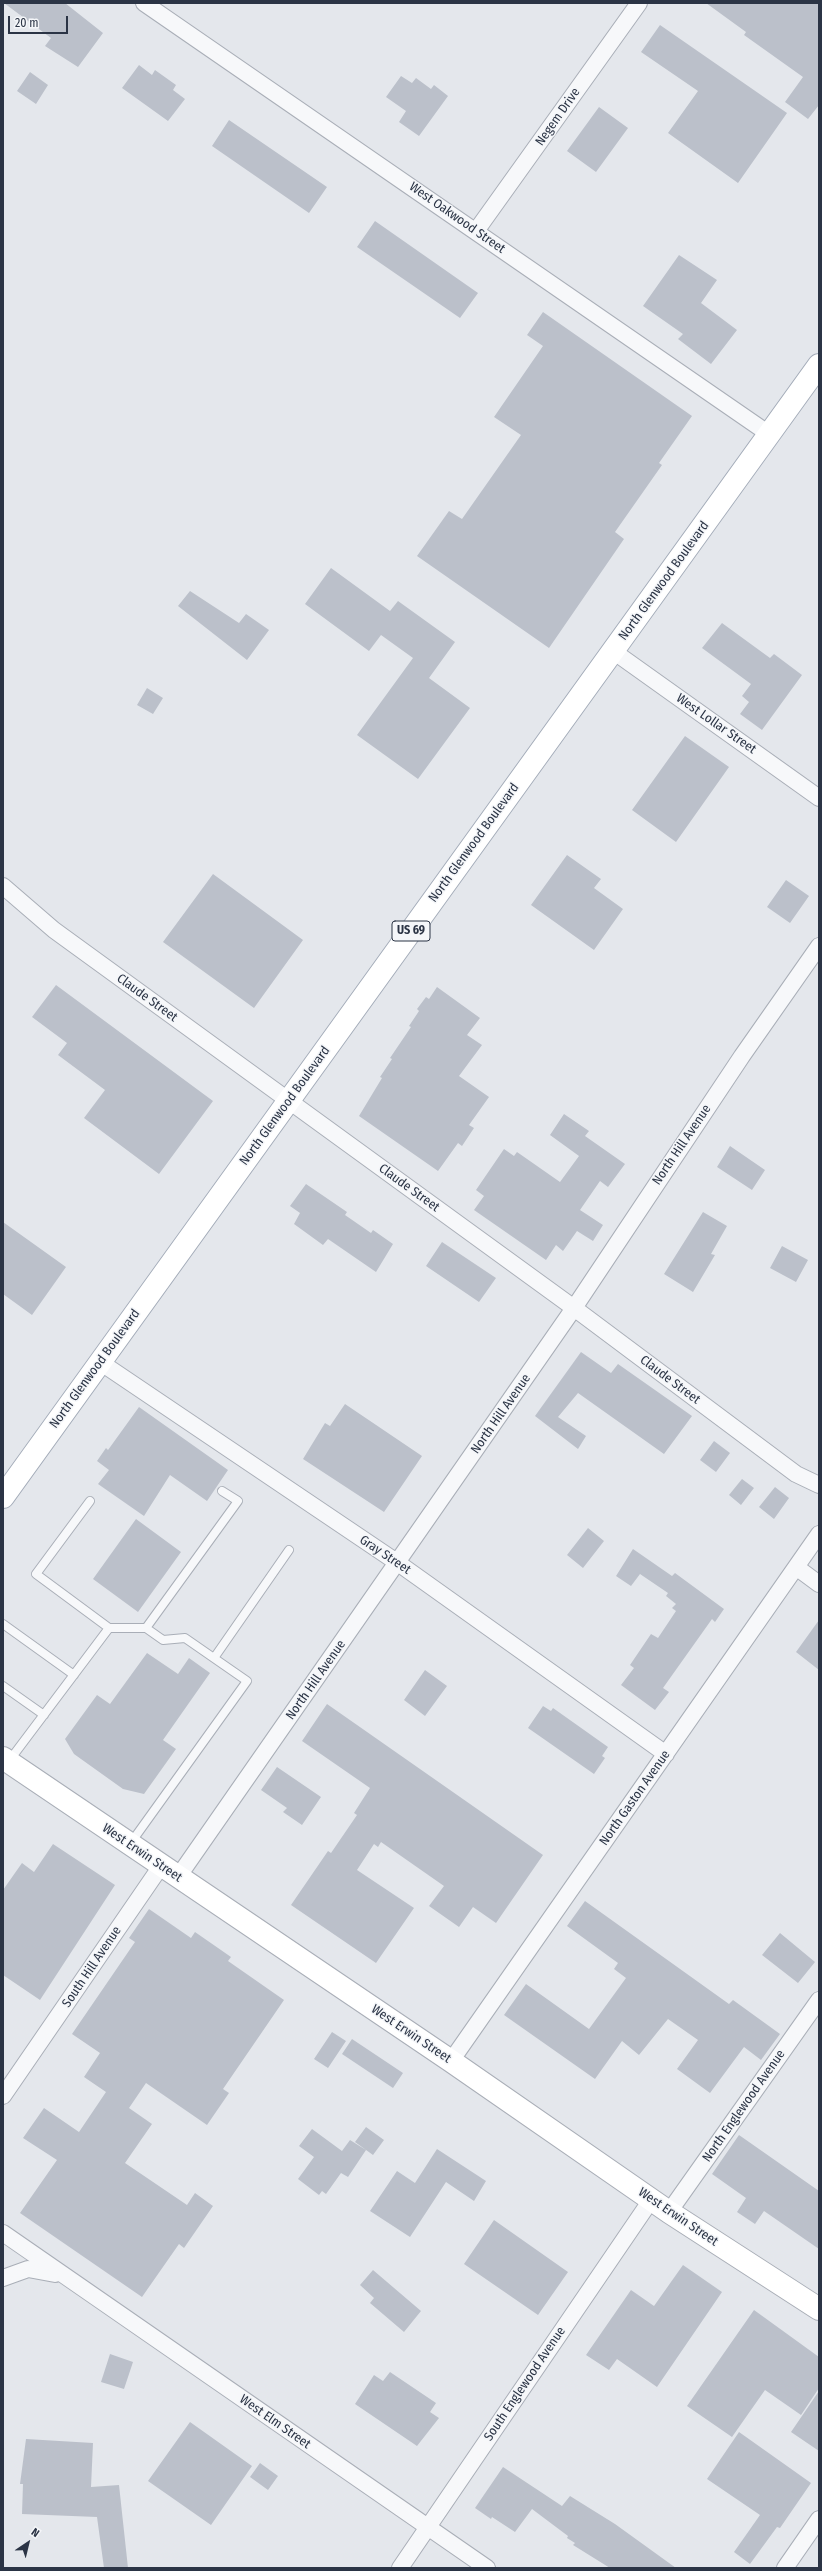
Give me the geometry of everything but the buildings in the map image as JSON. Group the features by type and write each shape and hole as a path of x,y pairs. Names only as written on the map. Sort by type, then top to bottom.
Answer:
{"main road":[{"name":"North Glenwood Boulevard","path":"3,1497 819,365"},
{"name":"West Erwin Street","path":"6,1760 451,2061 651,2200 819,2309"}],"street":[{"name":"West Oakwood Street","path":"144,3 769,434"},
{"name":"Negem Drive","path":"476,231 639,3"},
{"name":"West Lollar Street","path":"613,651 819,798"},
{"name":"Claude Street","path":"3,886 54,930 574,1308 796,1474 819,1485"},
{"name":"North Hill Avenue","path":"169,1871 398,1563 574,1308 742,1056 819,946"},
{"name":"Gray Street","path":"100,1362 398,1563 666,1754"},
{"name":"North Gaston Avenue","path":"451,2061 819,1534"},
{"path":"796,1567 819,1584"},
{"name":"South Hill Avenue","path":"3,2096 22,2067 169,1871"},
{"name":"North Englewood Avenue","path":"669,2212 819,2000"},
{"path":"3,2073 22,2067"},
{"name":"South Englewood Avenue","path":"400,2568 651,2200"},
{"name":"West Elm Street","path":"3,2233 63,2276 487,2568"},
{"name":"West Elm Street","path":"3,2278 28,2269 63,2276"},
{"path":"785,2568 819,2519"}],"lane":[{"path":"146,1628 238,1501 222,1490"},
{"path":"90,1501 36,1574 109,1628 146,1628 163,1640 185,1638 247,1681 130,1845"},
{"path":"214,1658 289,1550"},
{"path":"3,1624 74,1675"},
{"path":"6,1760 44,1715 109,1628"},
{"path":"3,1686 44,1715"}]}
